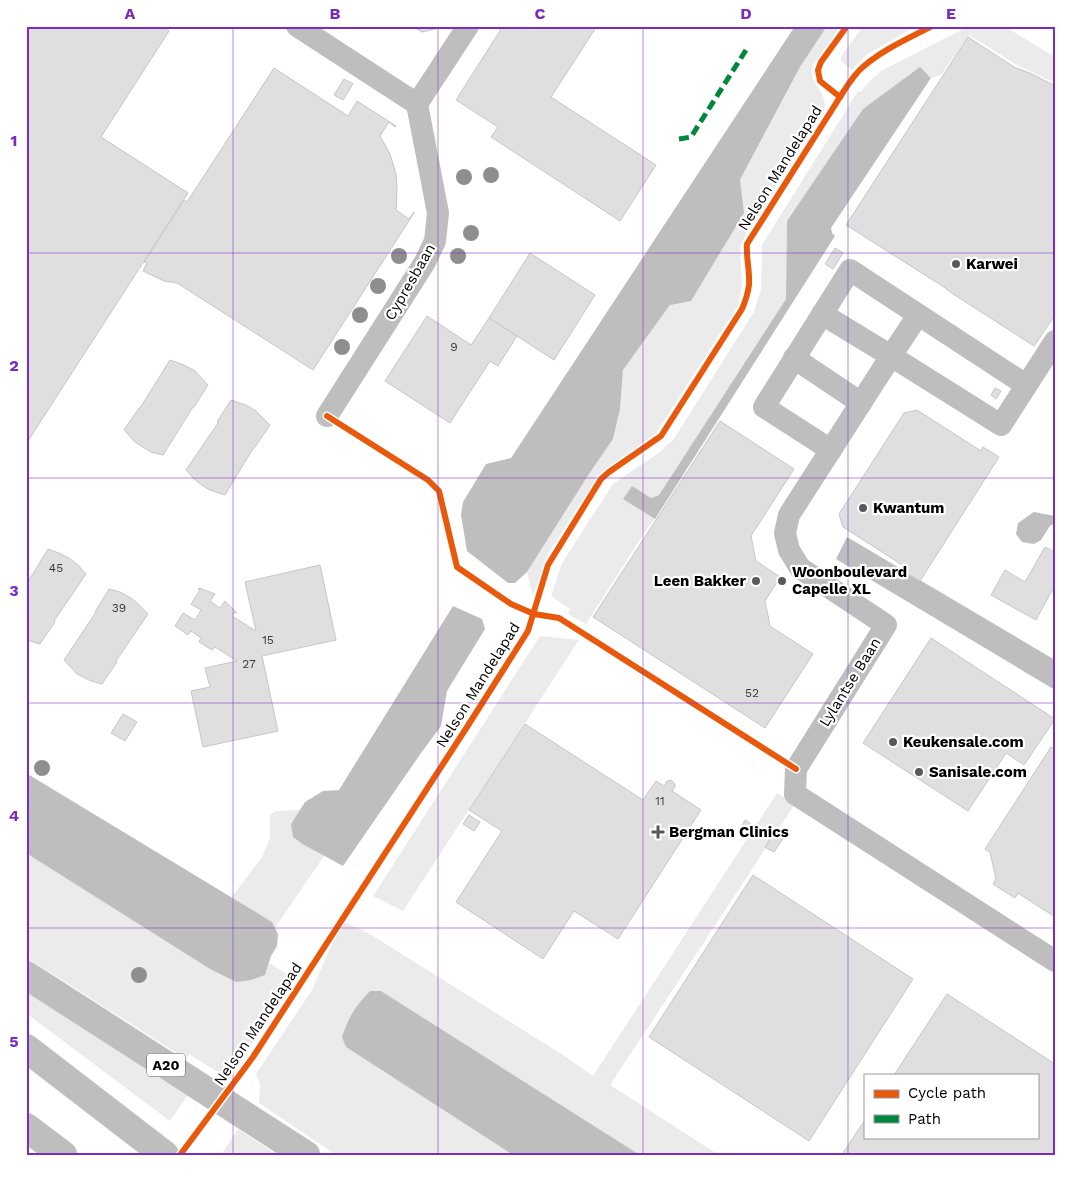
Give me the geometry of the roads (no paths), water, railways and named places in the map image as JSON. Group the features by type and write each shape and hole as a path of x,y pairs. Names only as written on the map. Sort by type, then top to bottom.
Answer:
{"highway":[{"name":"A20","path":"26,976 306,1155"},
{"path":"26,1048 165,1155"},
{"path":"26,1127 63,1155"}],"street":[{"path":"297,26 417,104 468,26"},
{"name":"Cypresbaan","path":"327,416 425,262 435,241 438,213 417,104"},
{"path":"831,450 764,407 850,270 1026,385"},
{"path":"822,314 1001,425 1055,341"},
{"name":"Lylantse Baan","path":"918,315 789,516 785,533 789,550 800,568 886,625 796,769 795,794 1055,961"},
{"path":"794,358 860,403"}],"place":[{"name":"Karwei","path":"956,264"},
{"name":"Kwantum","path":"863,508"},
{"name":"Leen Bakker","path":"756,581"},
{"name":"Woonboulevard Capelle XL","path":"782,581"},
{"name":"Keukensale.com","path":"893,742"},
{"name":"Sanisale.com","path":"919,772"},
{"name":"Bergman Clinics","path":"658,832"}]}
